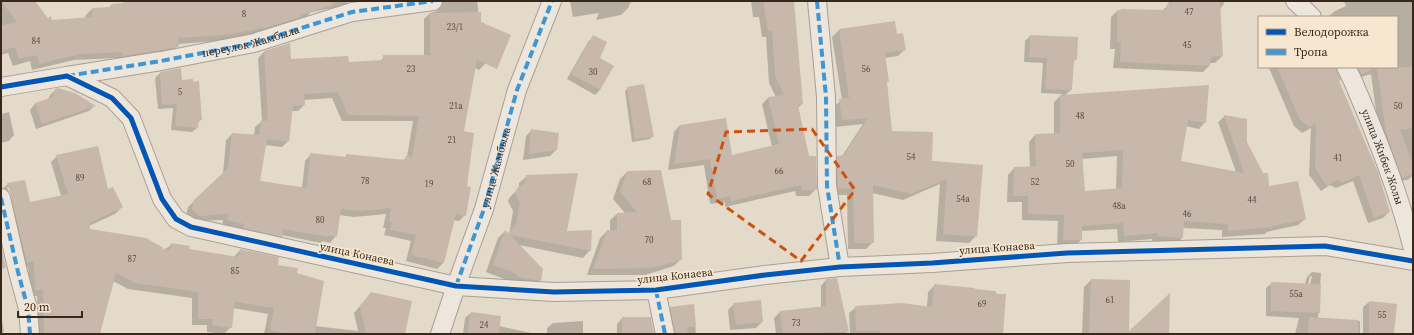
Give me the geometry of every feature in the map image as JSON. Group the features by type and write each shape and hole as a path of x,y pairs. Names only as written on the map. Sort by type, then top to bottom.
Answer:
{"street":[{"name":"переулок Жамбыла","path":"67,76 161,61 254,43 352,12 433,1"},
{"name":"улица Жамбыла","path":"440,334 484,209 517,90 552,1"},
{"path":"816,1 826,97 825,129 827,186 840,267"},
{"path":"1295,1 1311,16"},
{"name":"улица Жибек Жолы","path":"1346,68 1397,192 1413,249"},
{"path":"1,87 67,76"},
{"name":"улица Конаева","path":"67,76 112,98 131,118 162,199 176,219 191,227 456,286 554,292 656,290 765,275 840,267 932,263 1067,253 1325,246 1413,261"},
{"path":"1,198 28,310 30,334"},
{"path":"656,290 665,334"}],"highlighted area":[{"path":"812,129 855,190 801,261 708,194 726,132"}],"building":[{"path":"1,1 35,1 48,18 51,16 52,20 92,17 92,8 112,7 111,4 125,3 125,1 332,1 333,5 262,29 225,35 178,38 179,47 123,56 122,52 81,54 39,64 37,55 19,59 15,47 1,51 1,26 17,22"},
{"path":"763,1 794,1 803,104 798,105 809,156 816,156 817,190 802,190 801,185 731,201 731,196 717,199 710,159 674,164 680,125 726,118 732,155 779,144 768,97 784,95 775,76 772,31 768,31"},
{"path":"1176,1 1220,1 1223,56 1211,57 1210,66 1120,62 1121,42 1117,42 1117,10 1166,10 1167,4"},
{"path":"481,12 481,22 511,35 497,69 477,60 464,131 474,133 467,186 471,187 466,216 456,214 444,263 411,255 416,235 390,230 392,222 389,222 391,208 361,211 341,209 337,237 328,237 283,229 282,237 243,228 244,224 227,220 228,214 199,216 192,209 194,200 228,168 232,133 259,135 261,120 268,121 264,51 290,43 291,59 348,56 349,62 383,60 383,55 430,55 430,13","holes":["338,92 348,115 419,116 412,157 406,156 405,160 346,154 346,157 310,153 307,188 260,181 267,139 289,142 293,106 305,105 304,94"]},
{"path":"895,21 897,34 903,33 906,50 885,53 889,82 887,82 892,131 933,132 932,161 983,165 977,237 943,234 947,179 911,194 873,185 874,243 854,243 853,188 838,189 837,156 844,155 868,118 842,120 839,99 849,98 839,29"},
{"path":"593,35 607,42 600,58 614,66 600,90 571,74"},
{"path":"1030,35 1078,37 1077,60 1074,59 1072,90 1045,89 1047,58 1029,57"},
{"path":"1413,67 1413,128 1400,130 1413,164 1413,174 1402,178 1386,133 1377,68"},
{"path":"181,68 182,80 193,79 193,82 199,81 202,120 199,120 198,128 175,126 177,104 162,105 160,72"},
{"path":"1277,68 1336,68 1341,80 1339,81 1378,172 1390,212 1374,218 1359,175 1342,183 1337,180 1327,186 1315,168 1316,123 1309,127 1300,120"},
{"path":"1358,68 1371,68 1371,70 1361,74"},
{"path":"644,84 654,137 635,139 627,87"},
{"path":"1209,85 1206,123 1188,120 1181,161 1244,173 1224,115 1247,119 1247,142 1263,173 1268,173 1269,186 1298,181 1306,219 1272,226 1273,227 1228,231 1228,224 1184,221 1183,238 1158,236 1158,233 1124,236 1123,223 1082,226 1082,240 1063,240 1064,215 1028,214 1028,196 1013,196 1014,167 1036,166 1035,134 1060,133 1060,95","holes":["1123,150 1122,188 1085,191 1082,153"]},
{"path":"58,88 75,93 96,106 42,124 35,103 53,97 55,89"},
{"path":"531,129 559,133 557,150 529,154"},
{"path":"98,146 108,189 113,187 123,207 90,223 90,229 146,238 162,247 164,251 164,248 170,251 171,243 190,246 189,249 238,257 239,254 242,255 239,252 240,249 279,257 278,265 298,268 297,273 324,281 315,334 289,334 270,330 274,308 235,302 232,328 212,325 213,319 198,319 198,292 135,283 116,273 100,334 44,334 43,290 35,290 34,261 27,263 7,183 25,180 30,202 68,194 56,155"},
{"path":"661,170 671,220 681,220 682,260 652,268 593,269 607,230 617,230 617,213 637,212 620,192 627,171"},
{"path":"578,173 567,231 592,230 591,251 510,235 543,269 541,281 518,277 515,273 493,265 505,230 508,233 516,225 520,203 515,194 517,188 525,183 526,175"},
{"path":"1,245 6,268 1,269"},
{"path":"837,278 849,332 825,332 825,334 783,334 780,311 826,306 826,279"},
{"path":"1091,279 1130,280 1129,331 1170,293 1169,334 1089,334"},
{"path":"1271,282 1321,284 1320,313 1271,311"},
{"path":"934,284 975,288 995,291 997,294 1006,294 1003,334 880,334 880,331 856,331 855,306 902,303 932,307"},
{"path":"371,292 412,301 405,334 366,334 360,306"},
{"path":"761,300 763,322 736,325 733,303"},
{"path":"1369,301 1397,304 1394,334 1369,334"},
{"path":"694,304 696,327 687,327 688,334 675,334 670,307"},
{"path":"471,312 501,316 499,334 467,334"},
{"path":"622,317 651,317 654,334 622,334"},
{"path":"1309,317 1358,320 1358,334 1308,334"}],"marked path":[{"path":"67,76 161,61 254,43 352,12 433,1"},
{"path":"456,286 484,209 517,90 552,1"},
{"path":"817,1 826,97 827,186 840,267"},
{"path":"1,198 28,309 30,334"},
{"path":"656,290 665,334"}],"cycle path":[{"path":"1,87 67,76 112,98 131,118 162,199 176,219 191,227 456,286 554,292 656,290 765,275 840,267 932,263 1067,253 1325,246 1413,261"}]}
